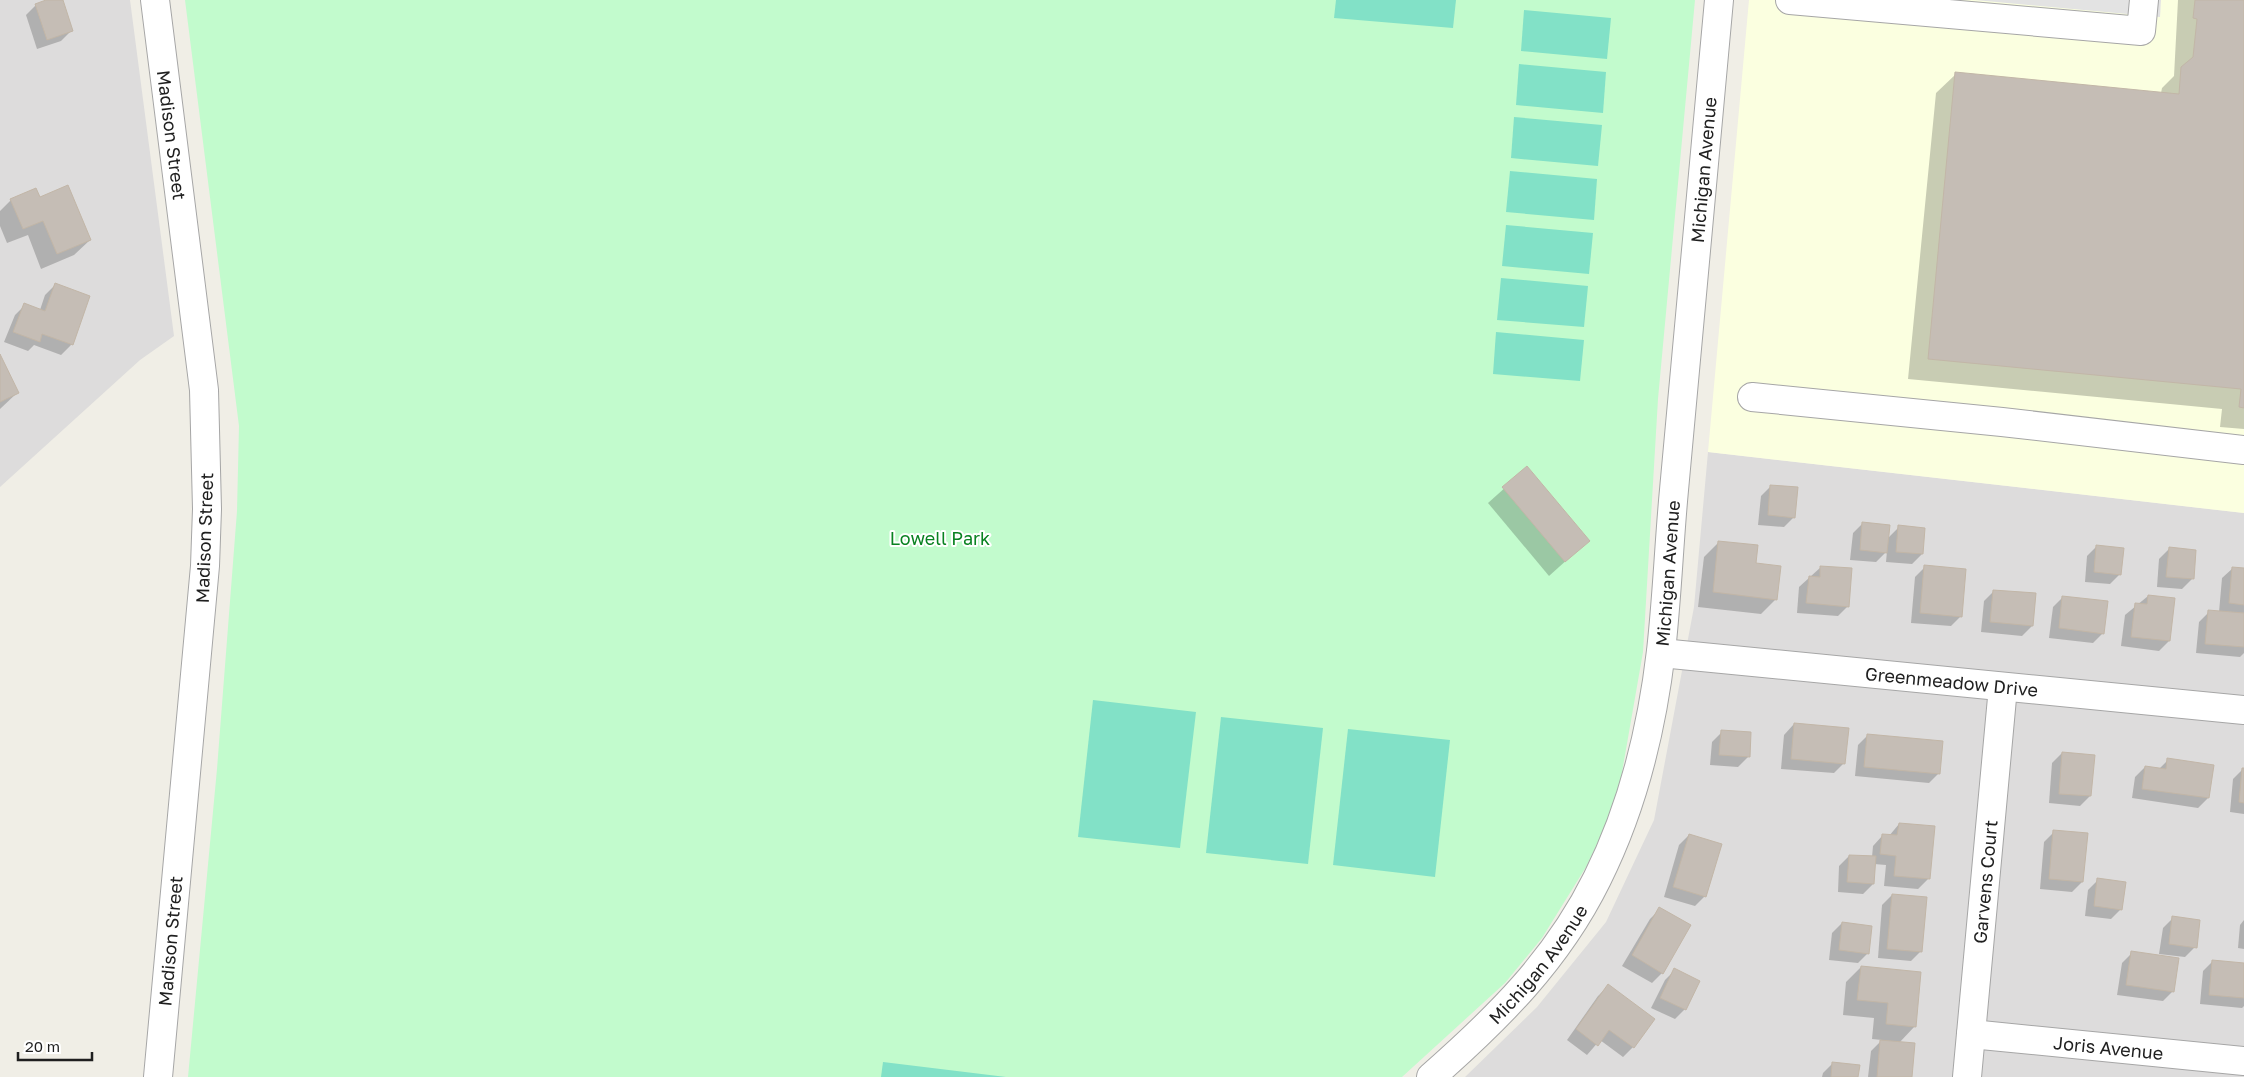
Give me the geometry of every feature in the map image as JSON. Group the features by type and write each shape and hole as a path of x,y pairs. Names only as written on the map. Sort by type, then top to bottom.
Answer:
{"street":[{"name":"Madison Street","path":"155,0 203,381 207,500 205,566 158,1077"},
{"name":"Michigan Avenue","path":"1431,1077 1488,1026 1535,975 1553,952 1594,886 1631,794 1647,731 1660,653 1719,0"},
{"path":"1790,0 2141,31 2144,0"},
{"path":"1752,397 2002,422 2244,450"},
{"name":"Greenmeadow Drive","path":"1660,653 2244,710"},
{"name":"Garvens Court","path":"1967,1077 2003,686"},
{"name":"Joris Avenue","path":"1971,1034 2244,1061"}],"shaded area":[{"path":"0,0 130,0 174,336 140,360 0,487"},
{"path":"1749,0 2244,0 2244,513 1708,452"},
{"path":"1975,0 2161,0 2160,17"},
{"path":"1708,452 2244,513 2244,1077 1465,1077 1537,1007 1606,922 1654,820 1694,607"}],"green space":[{"name":"Lowell Park","path":"185,0 1695,0 1658,399 1643,652 1621,778 1607,823 1586,867 1542,938 1505,983 1402,1077 188,1077 217,769 237,511 239,426"},
{"path":"1336,0 1456,0 1453,28 1334,18"},
{"path":"1524,10 1611,18 1607,59 1521,51"},
{"path":"1519,64 1606,72 1603,113 1516,105"},
{"path":"1514,117 1602,125 1598,166 1511,158"},
{"path":"1510,171 1597,179 1594,220 1506,212"},
{"path":"1506,225 1593,233 1589,274 1502,266"},
{"path":"1501,278 1588,286 1584,327 1497,320"},
{"path":"1496,332 1584,340 1580,381 1493,374"},
{"path":"1093,700 1196,712 1180,848 1078,837"},
{"path":"1221,717 1323,728 1308,864 1206,853"},
{"path":"1348,729 1450,740 1435,877 1333,865"},
{"path":"883,1062 1006,1077 881,1077"}],"building":[{"path":"46,0 63,0 73,31 47,40 35,4"},
{"path":"2195,0 2244,0 2244,408 2239,407 2241,389 1928,359 1955,72 2179,94 2181,67 2193,57 2197,19 2193,18"},
{"path":"68,185 91,240 57,254 43,221 23,229 10,199 36,188 40,197"},
{"path":"55,283 90,296 73,345 42,334 40,342 13,332 24,303 45,311"},
{"path":"0,354 19,393 0,402"},
{"path":"1527,466 1590,541 1565,562 1502,487"},
{"path":"1770,485 1798,487 1795,518 1768,515"},
{"path":"1862,522 1890,525 1887,553 1860,550"},
{"path":"1898,525 1925,528 1923,554 1896,552"},
{"path":"1718,541 1758,545 1756,563 1781,566 1777,600 1713,592"},
{"path":"2096,545 2124,548 2121,575 2094,572"},
{"path":"2169,547 2196,550 2194,579 2166,577"},
{"path":"1924,565 1966,569 1962,617 1920,613"},
{"path":"1820,566 1852,568 1849,607 1806,603 1809,576 1820,577"},
{"path":"2232,567 2244,568 2244,605 2229,603"},
{"path":"1993,590 2036,593 2033,626 1990,622"},
{"path":"2148,595 2175,598 2170,641 2131,637 2135,603 2147,604"},
{"path":"2062,596 2108,601 2104,634 2059,628"},
{"path":"2208,610 2244,613 2244,647 2205,644"},
{"path":"1794,723 1849,728 1845,764 1791,759"},
{"path":"1721,730 1751,732 1750,757 1719,755"},
{"path":"1867,734 1943,741 1940,774 1864,767"},
{"path":"2062,752 2095,755 2091,796 2059,794"},
{"path":"2167,758 2214,765 2209,798 2142,789 2145,766 2166,769"},
{"path":"2242,768 2244,768 2244,803 2239,802"},
{"path":"1899,823 1935,826 1930,879 1894,876 1896,856 1880,854 1882,834 1897,835"},
{"path":"2053,830 2088,833 2083,882 2049,879"},
{"path":"1689,834 1722,844 1706,897 1673,887"},
{"path":"1849,855 1876,856 1874,884 1847,882"},
{"path":"2097,878 2126,882 2122,910 2094,906"},
{"path":"1892,894 1927,897 1922,952 1887,949"},
{"path":"1659,907 1691,925 1663,974 1632,955"},
{"path":"2172,916 2200,920 2197,948 2169,944"},
{"path":"1842,922 1872,926 1869,954 1839,950"},
{"path":"2131,951 2179,958 2174,992 2126,985"},
{"path":"2212,960 2244,963 2244,998 2209,995"},
{"path":"1861,966 1921,972 1916,1027 1886,1024 1888,1003 1857,1000"},
{"path":"1674,968 1700,981 1686,1010 1660,998"},
{"path":"1608,984 1655,1019 1634,1048 1609,1030 1598,1046 1576,1029"},
{"path":"1880,1040 1915,1043 1912,1077 1877,1077"},
{"path":"1832,1062 1860,1065 1858,1077 1831,1077"}]}
